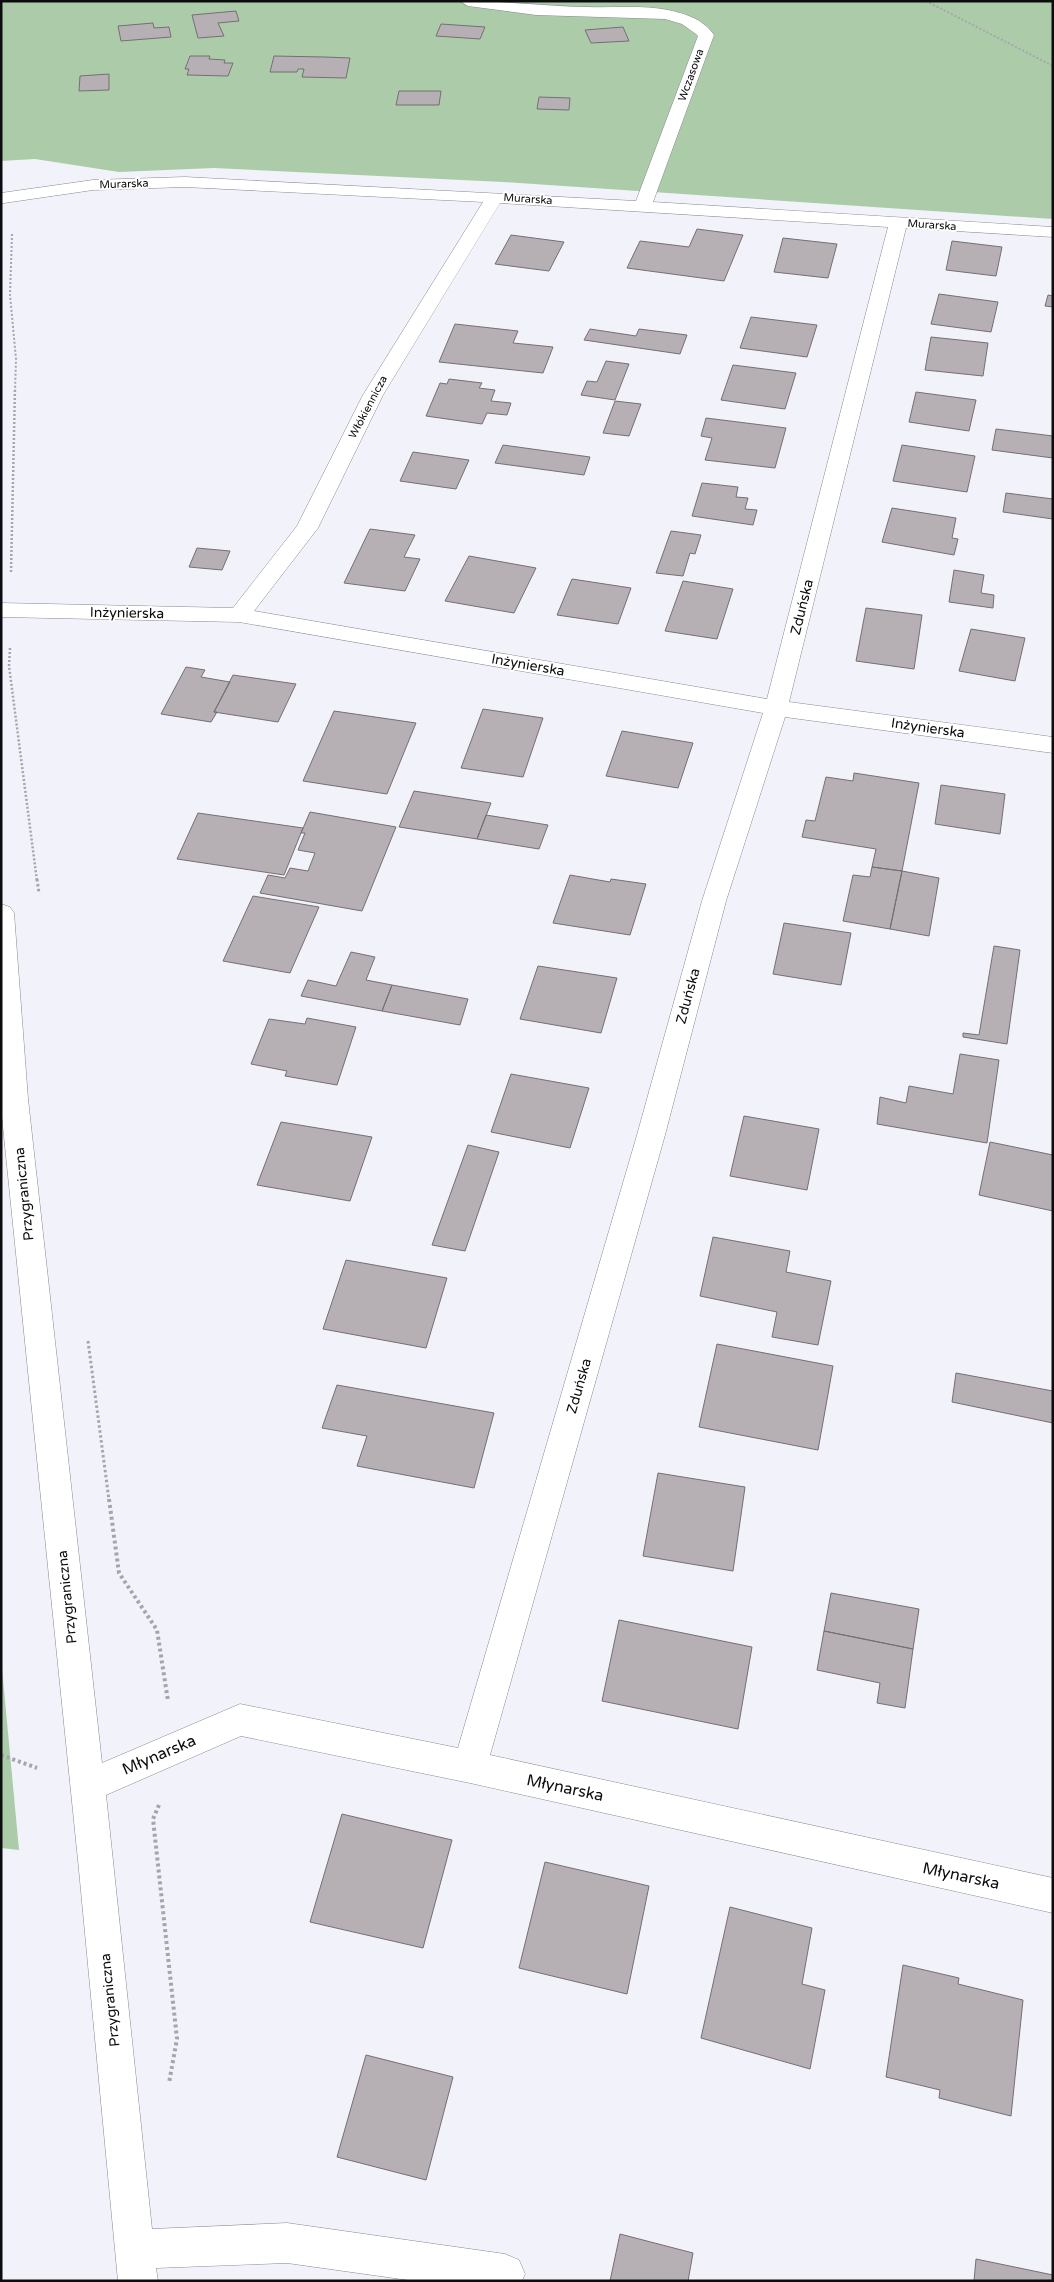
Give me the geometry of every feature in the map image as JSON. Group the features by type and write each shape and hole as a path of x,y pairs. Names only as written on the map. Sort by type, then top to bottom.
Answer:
{"street":[{"name":"Wczasowa","path":"468,1 536,10 665,14 686,18 698,25 706,34 643,206"},
{"name":"Murarska","path":"2,202 93,185 185,182 495,197 1053,232"},
{"name":"Włókiennicza","path":"239,615 307,528 373,395 495,197"},
{"name":"Zduńska","path":"470,1768 646,1154 714,901 776,708 898,223"},
{"name":"Inżynierska","path":"6,610 239,615 776,708 1053,745"},
{"name":"Przygraniczna","path":"1,913 14,1099 136,2265"},
{"name":"Młynarska","path":"87,1786 240,1720 470,1768 1053,1896"},
{"path":"136,2265 287,2243 505,2274"}],"path":[{"path":"926,1 1044,64 1053,66"},
{"path":"2,202 13,200 10,295 16,360 6,610 9,666 39,898"},
{"path":"88,1339 119,1573 157,1630 177,1764 153,1819 177,2039 168,2091"}],"green space":[{"path":"1,1 1053,1 1053,219 503,182 214,168 119,172 35,159 1,161"},
{"path":"1,1658 19,1850 1,1848"}],"building":[{"path":"236,11 239,21 218,23 224,36 198,38 192,15"},
{"path":"153,23 154,28 169,27 171,37 121,41 118,26"},
{"path":"441,24 485,27 480,39 436,36"},
{"path":"623,27 629,41 591,43 585,30"},
{"path":"190,56 210,56 209,59 225,60 224,63 233,63 228,76 187,75 189,69 185,69"},
{"path":"274,56 350,58 346,78 302,77 304,69 298,69 297,72 270,72"},
{"path":"109,74 109,90 79,91 80,76"},
{"path":"399,91 441,91 439,105 396,105"},
{"path":"539,97 570,98 569,110 537,109"},
{"path":"697,229 743,235 724,281 627,268 640,241 689,247"},
{"path":"511,235 564,242 549,271 495,264"},
{"path":"783,238 837,244 828,278 774,272"},
{"path":"952,241 1002,247 996,276 946,270"},
{"path":"939,294 998,302 991,332 931,324"},
{"path":"1048,295 1053,296 1053,307 1045,306"},
{"path":"751,317 817,325 807,357 740,348"},
{"path":"455,324 518,331 513,343 553,347 543,373 439,362"},
{"path":"590,329 636,336 639,329 687,335 680,354 584,340"},
{"path":"931,337 988,343 983,376 925,370"},
{"path":"606,361 629,364 615,400 581,395 587,381 597,382"},
{"path":"733,365 796,373 785,409 721,400"},
{"path":"449,379 482,383 479,388 495,390 491,401 511,403 507,415 487,413 482,424 426,416 440,383 447,384"},
{"path":"916,392 976,400 969,431 909,422"},
{"path":"615,401 641,404 629,436 603,433"},
{"path":"706,418 786,428 775,468 705,460 712,438 701,436"},
{"path":"996,429 1053,436 1053,458 992,450"},
{"path":"503,445 590,457 584,475 495,463"},
{"path":"902,445 975,456 967,492 893,481"},
{"path":"413,452 469,460 456,489 400,481"},
{"path":"702,483 738,487 736,497 748,498 745,509 757,510 753,525 692,516"},
{"path":"1006,493 1053,499 1053,519 1003,512"},
{"path":"892,508 956,518 952,538 958,539 954,555 882,542"},
{"path":"370,529 415,535 404,557 420,559 405,591 344,583"},
{"path":"671,531 701,535 695,554 690,553 683,576 656,573"},
{"path":"197,548 230,551 222,570 189,567"},
{"path":"469,556 536,568 514,613 445,601"},
{"path":"954,570 984,575 981,593 994,595 993,608 949,602"},
{"path":"572,579 631,588 618,624 557,615"},
{"path":"683,581 733,589 717,639 665,631"},
{"path":"866,608 922,615 914,669 856,661"},
{"path":"971,629 1025,638 1015,681 959,671"},
{"path":"186,667 205,670 201,677 230,682 214,712 217,712 211,722 161,714"},
{"path":"233,675 296,684 278,722 214,712"},
{"path":"483,709 543,718 523,777 461,768"},
{"path":"334,711 416,723 387,794 303,781"},
{"path":"622,731 693,743 678,788 606,776"},
{"path":"854,773 919,783 902,871 872,867 876,849 802,837 806,820 815,821 826,777 853,781"},
{"path":"941,785 1005,794 1000,834 935,824"},
{"path":"414,791 491,803 477,839 399,827"},
{"path":"310,812 396,827 362,911 260,893 268,875 285,878 290,868 308,871 315,853 298,850 305,833 301,833"},
{"path":"198,813 303,828 284,875 177,859"},
{"path":"486,815 548,825 539,849 477,839"},
{"path":"872,867 902,871 890,929 843,921 853,875 870,877"},
{"path":"902,871 939,878 929,936 890,929"},
{"path":"570,875 610,882 611,879 646,884 630,935 553,923"},
{"path":"253,896 319,907 290,973 223,961"},
{"path":"784,923 851,933 841,985 773,974"},
{"path":"994,946 1020,950 1007,1044 963,1037 963,1033 979,1035"},
{"path":"351,952 375,957 366,980 392,985 382,1011 301,996 308,980 336,986"},
{"path":"538,966 617,978 601,1033 520,1019"},
{"path":"392,985 468,999 460,1025 382,1011"},
{"path":"307,1018 356,1027 337,1085 285,1076 287,1071 251,1064 269,1019 305,1024"},
{"path":"960,1054 999,1060 987,1143 877,1124 880,1097 906,1103 909,1086 953,1094"},
{"path":"511,1074 589,1088 570,1148 491,1132"},
{"path":"744,1116 819,1129 807,1190 730,1176"},
{"path":"281,1122 372,1137 350,1201 257,1185"},
{"path":"990,1142 1053,1155 1053,1211 979,1195"},
{"path":"468,1145 499,1152 465,1251 432,1245"},
{"path":"713,1237 790,1251 786,1272 831,1281 818,1345 772,1337 777,1312 700,1296"},
{"path":"346,1260 447,1278 426,1348 323,1329"},
{"path":"717,1344 833,1366 818,1450 699,1427"},
{"path":"956,1373 1053,1391 1053,1423 952,1402"},
{"path":"337,1385 494,1413 474,1488 357,1466 367,1436 322,1428"},
{"path":"658,1473 745,1487 733,1571 643,1556"},
{"path":"831,1593 919,1609 913,1649 824,1631"},
{"path":"619,1620 752,1647 738,1729 602,1701"},
{"path":"824,1631 913,1649 905,1708 877,1703 880,1683 817,1670"},
{"path":"342,1814 452,1840 423,1948 310,1922"},
{"path":"545,1862 649,1886 627,1994 519,1968"},
{"path":"730,1907 812,1928 802,1984 825,1990 810,2069 701,2038"},
{"path":"903,1965 959,1978 958,1984 1023,2000 1011,2116 939,2098 940,2090 886,2077"},
{"path":"366,2055 453,2077 426,2180 337,2157"},
{"path":"620,2234 693,2253 688,2281 610,2281"},
{"path":"976,2259 1053,2275 1053,2281 974,2281"}]}
